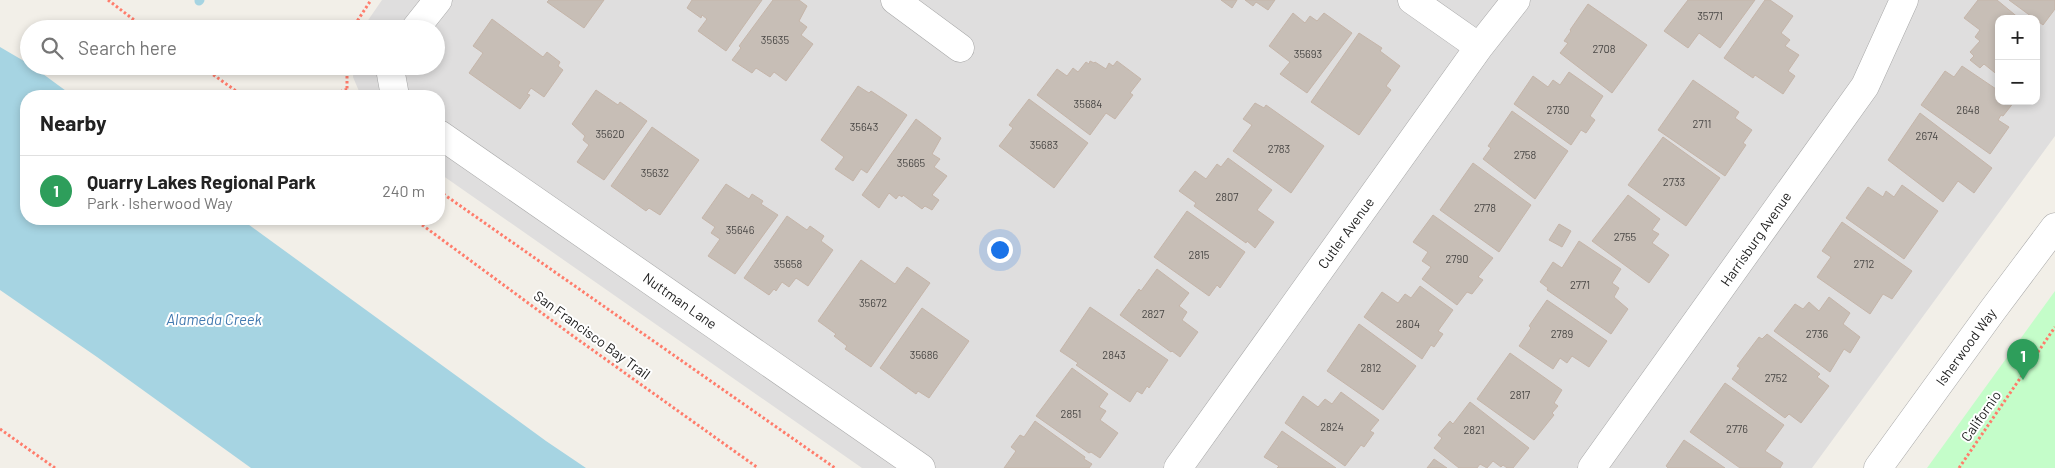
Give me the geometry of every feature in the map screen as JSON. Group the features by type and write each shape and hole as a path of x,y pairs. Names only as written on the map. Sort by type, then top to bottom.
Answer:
{"street":[{"path":"422,20 438,0"},
{"path":"895,0 960,48"},
{"path":"1412,0 1479,47"},
{"name":"Cutler Avenue","path":"1178,468 1479,47 1516,0"},
{"name":"Harrisburg Avenue","path":"1592,468 1865,86 1904,0"},
{"name":"Nuttman Lane","path":"445,138 921,468"},
{"name":"Isherwood Way","path":"1878,468 2055,227"}],"path":[{"path":"108,0 134,20"},
{"path":"358,20 371,0"},
{"path":"214,75 235,90"},
{"path":"347,75 347,89"},
{"path":"445,195 835,468"},
{"name":"San Francisco Bay Trail","path":"422,225 573,336 758,468"},
{"name":"Californio","path":"1959,468 2055,327"},
{"path":"0,429 55,468"}],"shaded area":[{"path":"382,0 2055,0 2055,136 1812,468 862,468 445,177 445,90 358,90 353,75 445,75 445,20 368,20"}],"green space":[{"path":"2055,291 2055,468 1927,468"}],"water":[{"name":"Alameda Creek","path":"0,47 20,59 20,75 44,75 65,90 20,90 20,225 249,225 546,441 586,468 251,468 0,290"}],"building":[{"path":"549,0 604,0 584,28 547,2"},
{"path":"692,0 762,0 726,51 698,31 707,19 702,15 701,18 687,8"},
{"path":"773,0 799,0 807,6 799,21 807,27 801,35 813,44 786,81 774,72 770,77 756,68 752,73 732,60 741,48 739,46"},
{"path":"1221,0 1237,0 1232,8"},
{"path":"1245,0 1275,0 1268,10 1256,2 1253,6"},
{"path":"1688,0 1755,0 1720,48 1699,33 1688,48 1664,31"},
{"path":"1765,0 1770,0 1793,16 1781,33 1790,40 1785,46 1799,55 1788,71 1795,76 1783,94 1755,75 1753,78 1724,58"},
{"path":"1978,0 1997,0 2015,15 1995,15 1995,73 1984,64 1980,68 1970,60 1974,56 1970,52 1980,41 1975,37 1980,30 1964,18"},
{"path":"2009,0 2055,0 2055,9 2043,25 2040,23 2040,15 2029,15"},
{"path":"1588,4 1647,45 1612,93 1560,53 1568,43 1564,41 1570,30"},
{"path":"1293,13 1305,23 1310,16 1317,21 1324,13 1352,33 1307,93 1280,74 1290,62 1269,46"},
{"path":"492,19 543,57 547,52 560,62 558,66 563,70 544,97 531,88 527,94 530,95 520,109 469,73 483,53 473,46"},
{"path":"1359,33 1382,48 1380,51 1400,66 1386,86 1391,90 1359,135 1311,102"},
{"path":"1090,61 1106,69 1109,63 1113,66 1117,61 1141,79 1130,93 1133,95 1115,119 1106,113 1090,135 1037,95 1057,69 1067,76 1073,68 1078,72 1086,62 1089,64"},
{"path":"1962,66 1995,88 1995,105 2012,105 1998,120 2009,127 1990,154 1921,105 1945,71 1954,77"},
{"path":"1569,72 1603,96 1590,116 1595,120 1586,133 1581,130 1571,145 1514,104 1533,76 1548,87 1553,80 1560,85"},
{"path":"1693,80 1739,112 1735,118 1752,130 1743,143 1746,145 1725,176 1658,130"},
{"path":"858,86 869,93 871,91 907,115 867,173 861,169 853,181 835,169 844,157 821,140"},
{"path":"596,90 618,105 620,102 647,121 604,180 577,162 589,145 583,140 585,136 572,124"},
{"path":"1029,99 1088,143 1054,188 999,146 1013,128 1009,125"},
{"path":"1255,103 1264,108 1266,105 1324,146 1291,193 1233,151 1252,125 1243,119"},
{"path":"1512,111 1568,151 1535,199 1483,159 1491,148 1488,146"},
{"path":"1920,113 1992,168 1974,193 1958,181 1943,202 1888,160"},
{"path":"916,119 941,138 932,154 940,159 934,167 947,176 932,195 939,200 932,210 925,206 922,209 903,195 902,197 899,195 896,199 889,193 879,208 862,195"},
{"path":"652,127 699,160 660,215 649,208 646,211 611,186"},
{"path":"1663,137 1720,178 1686,226 1628,185"},
{"path":"1228,158 1272,190 1257,210 1274,222 1255,248 1194,206 1196,203 1179,191 1195,171 1206,179 1217,164 1221,167"},
{"path":"1473,163 1531,205 1499,252 1440,210"},
{"path":"726,184 749,199 752,194 763,201 761,204 778,215 735,274 708,256 720,239 711,233 715,227 702,218"},
{"path":"1902,185 1938,211 1904,259 1846,218 1868,187 1883,197 1886,191 1894,197"},
{"path":"1628,195 1660,219 1652,230 1659,234 1652,243 1669,255 1649,283 1592,241"},
{"path":"1187,211 1245,252 1220,288 1217,285 1209,296 1154,257"},
{"path":"1433,215 1493,258 1478,277 1483,280 1472,294 1467,292 1457,305 1422,279 1431,267 1422,261 1428,252 1413,242"},
{"path":"787,216 807,230 810,226 824,236 821,241 833,250 808,286 796,278 789,287 782,282 776,291 774,289 769,295 744,278"},
{"path":"1842,222 1912,271 1892,299 1883,294 1870,314 1817,277 1831,257 1822,251"},
{"path":"1559,224 1571,231 1562,247 1549,240"},
{"path":"1579,241 1621,269 1612,283 1619,288 1614,297 1628,309 1611,334 1547,290 1548,288 1540,282 1553,262 1562,268"},
{"path":"861,260 895,284 907,267 930,283 871,367 845,349 847,346 834,336 836,334 818,321"},
{"path":"1157,269 1189,293 1179,306 1187,312 1182,320 1198,332 1180,357 1120,315"},
{"path":"1420,286 1453,310 1438,331 1443,334 1434,347 1431,345 1422,359 1364,317 1382,292 1398,303 1405,294 1411,298"},
{"path":"1829,297 1850,313 1843,324 1860,337 1850,353 1844,349 1830,372 1774,331 1795,304 1803,309 1809,302 1819,311"},
{"path":"1547,300 1607,341 1589,367 1572,356 1567,363 1560,358 1553,369 1519,346 1531,328 1529,326"},
{"path":"1090,307 1168,360 1149,388 1147,386 1142,394 1137,391 1130,402 1076,365 1078,363 1060,351"},
{"path":"922,308 969,341 929,398 918,391 916,394 880,368"},
{"path":"1359,324 1416,366 1383,410 1327,371"},
{"path":"1767,334 1820,374 1817,377 1829,386 1801,423 1789,414 1785,418 1732,379 1740,368 1737,366 1759,337 1762,339"},
{"path":"1510,353 1562,390 1554,403 1558,406 1552,413 1554,415 1534,440 1477,399"},
{"path":"1072,368 1108,394 1099,407 1106,411 1100,420 1118,433 1100,458 1091,452 1089,453 1036,416"},
{"path":"1725,383 1784,425 1765,451 1783,463 1780,468 1740,468 1690,432"},
{"path":"1341,392 1379,420 1370,431 1374,433 1364,447 1361,445 1345,466 1285,423 1303,396 1318,407 1325,399 1332,404"},
{"path":"1470,402 1529,448 1513,468 1507,468 1503,465 1501,467 1493,461 1487,468 1480,464 1477,468 1459,468 1434,448 1442,438 1438,435 1450,421 1453,424"},
{"path":"1035,421 1085,457 1084,459 1092,464 1089,468 1004,468 1016,451 1011,447 1020,435 1024,437"},
{"path":"1282,431 1336,468 1277,468 1279,466 1264,457"},
{"path":"1684,440 1725,468 1668,468 1666,466"},
{"path":"1434,459 1447,468 1427,468"}],"place":[{"name":"Quarry Lakes Regional Park","path":"2023,380"}]}
